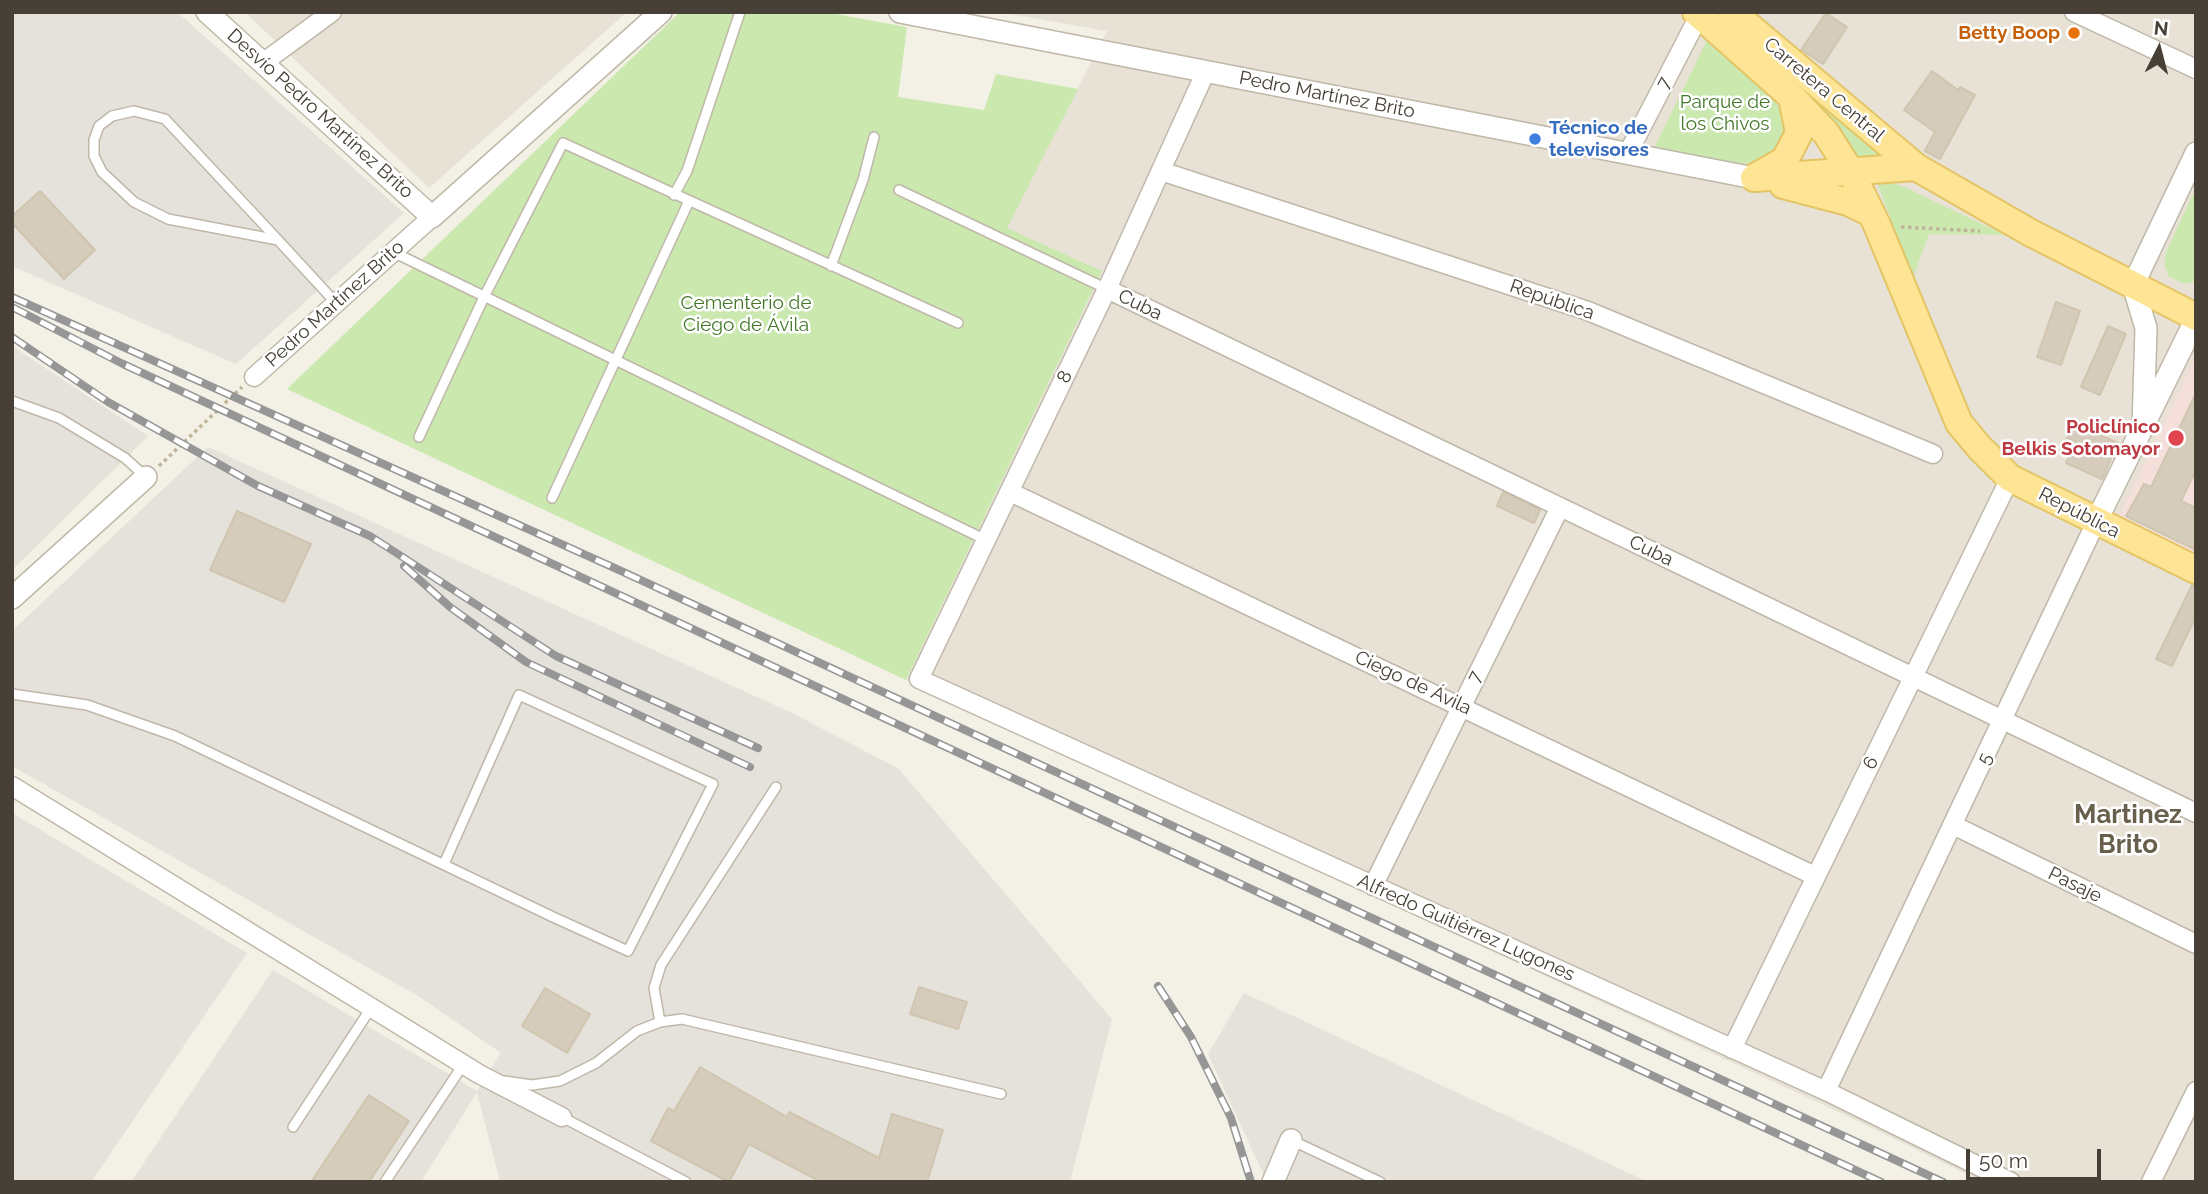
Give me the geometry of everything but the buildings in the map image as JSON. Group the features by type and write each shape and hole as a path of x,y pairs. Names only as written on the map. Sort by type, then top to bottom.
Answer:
{"main road":[{"name":"Carretera Central","path":"1732,12 1916,167 2031,233 2196,318"},
{"name":"Carretera Central","path":"1699,13 1792,97 1826,133 1852,174"},
{"path":"1754,178 1785,160 1799,133 1792,97"},
{"path":"1754,178 1852,174 1916,167"},
{"name":"República","path":"1852,174 1959,423 2010,478 2196,570"},
{"path":"1754,178 1848,202 1873,218"}],"street":[{"name":"Desvío Pedro Martínez Brito","path":"207,12 432,217"},
{"path":"264,62 332,12"},
{"name":"Pedro Martínez Brito","path":"254,377 661,12"},
{"name":"Pedro Martínez Brito","path":"900,12 1754,178"},
{"path":"2074,12 2196,69"},
{"name":"7","path":"1628,153 1699,13"},
{"name":"8","path":"919,680 1107,289 1206,71"},
{"path":"2133,285 2196,153"},
{"name":"República","path":"1161,171 1588,311 1933,454"},
{"name":"5","path":"2133,285 2146,328 2143,426"},
{"name":"Cuba","path":"1107,289 2196,813"},
{"name":"5","path":"1826,1091 2096,522 2196,318"},
{"path":"12,598 146,477"},
{"name":"6","path":"1732,1049 2010,478"},
{"name":"Ciego de Ávila","path":"1010,492 1815,876"},
{"name":"7","path":"1373,886 1560,507"},
{"name":"Alfredo Guitiérrez Lugones","path":"919,680 1826,1091 2011,1182"},
{"path":"12,786 463,1065 562,1117"},
{"name":"Pasaje","path":"1954,825 2196,944"},
{"path":"2151,1182 2196,1091"},
{"path":"1273,1182 1291,1140"}],"lane":[{"path":"674,195 687,171 740,12"},
{"path":"278,240 168,219 134,202 102,172 94,156 94,140 100,126 112,116 134,111 165,119 278,240 335,303"},
{"path":"831,265 863,180 874,137"},
{"path":"419,437 484,297 563,144 958,323"},
{"path":"899,190 1107,289"},
{"path":"552,498 689,201"},
{"path":"393,252 988,541"},
{"path":"12,401 59,418 125,457 146,477"},
{"path":"12,694 87,705 175,736 444,864 628,951 713,784 519,695 444,864"},
{"path":"660,1022 654,988 661,965 776,787"},
{"path":"293,1127 372,1008"},
{"path":"479,1074 532,1085 560,1081 596,1063 637,1031 660,1022 682,1020 1001,1094"},
{"path":"385,1182 463,1065"},
{"path":"562,1117 686,1182"},
{"path":"1291,1140 1380,1182"}],"path":[{"path":"1873,218 1993,231"},
{"name":"Pedro Martínez Brito","path":"146,477 178,451 254,377"}],"shaded area":[{"path":"12,12 177,12 404,213 236,364 12,266"},
{"path":"245,12 627,12 429,188"},
{"path":"999,12 2196,12 2196,1182 1983,1182 1843,1114 906,680 1102,271 1006,228 1107,31"},
{"path":"12,346 148,436 12,570"},
{"name":"Policlínico Belkis Sotomayor","path":"2196,356 2196,557 2117,520"},
{"path":"208,447 792,713 899,769 1112,1019 1070,1182 500,1182 477,1092 421,1182 131,1182 273,970 477,1091 501,1053 420,997 12,766 12,631"},
{"path":"12,813 247,953 91,1182 12,1182"},
{"path":"1244,993 1648,1182 1267,1182 1208,1054"}],"green space":[{"name":"Cementerio de Ciego de Ávila","path":"680,12 825,12 907,27 898,97 984,110 996,74 1078,89 1007,228 1102,271 906,680 287,389"},
{"name":"Parque de los Chivos","path":"1709,36 1766,86 1787,121 1786,146 1764,162 1740,164 1659,149 1655,146"},
{"path":"1811,97 1880,158 1861,160 1857,157"},
{"path":"1883,181 1902,186 2005,235 1929,234 1913,278 1878,185"},
{"path":"2196,188 2196,281 2185,284 2169,277 2164,264 2166,252"}],"railway":[{"path":"12,297 619,570 1943,1182"},
{"path":"12,307 123,364 1881,1182"},
{"path":"12,337 108,402 258,486 370,536 556,656 758,748"},
{"path":"404,566 450,607 526,662 750,767"},
{"path":"1158,986 1191,1037 1231,1118 1251,1182"}],"place":[{"name":"Betty Boop","path":"2074,33"},
{"name":"Técnico de televisores","path":"1535,139"},
{"name":"Policlínico Belkis Sotomayor","path":"2176,438"}],"district":[{"name":"Martinez Brito","path":"2128,830"}]}
